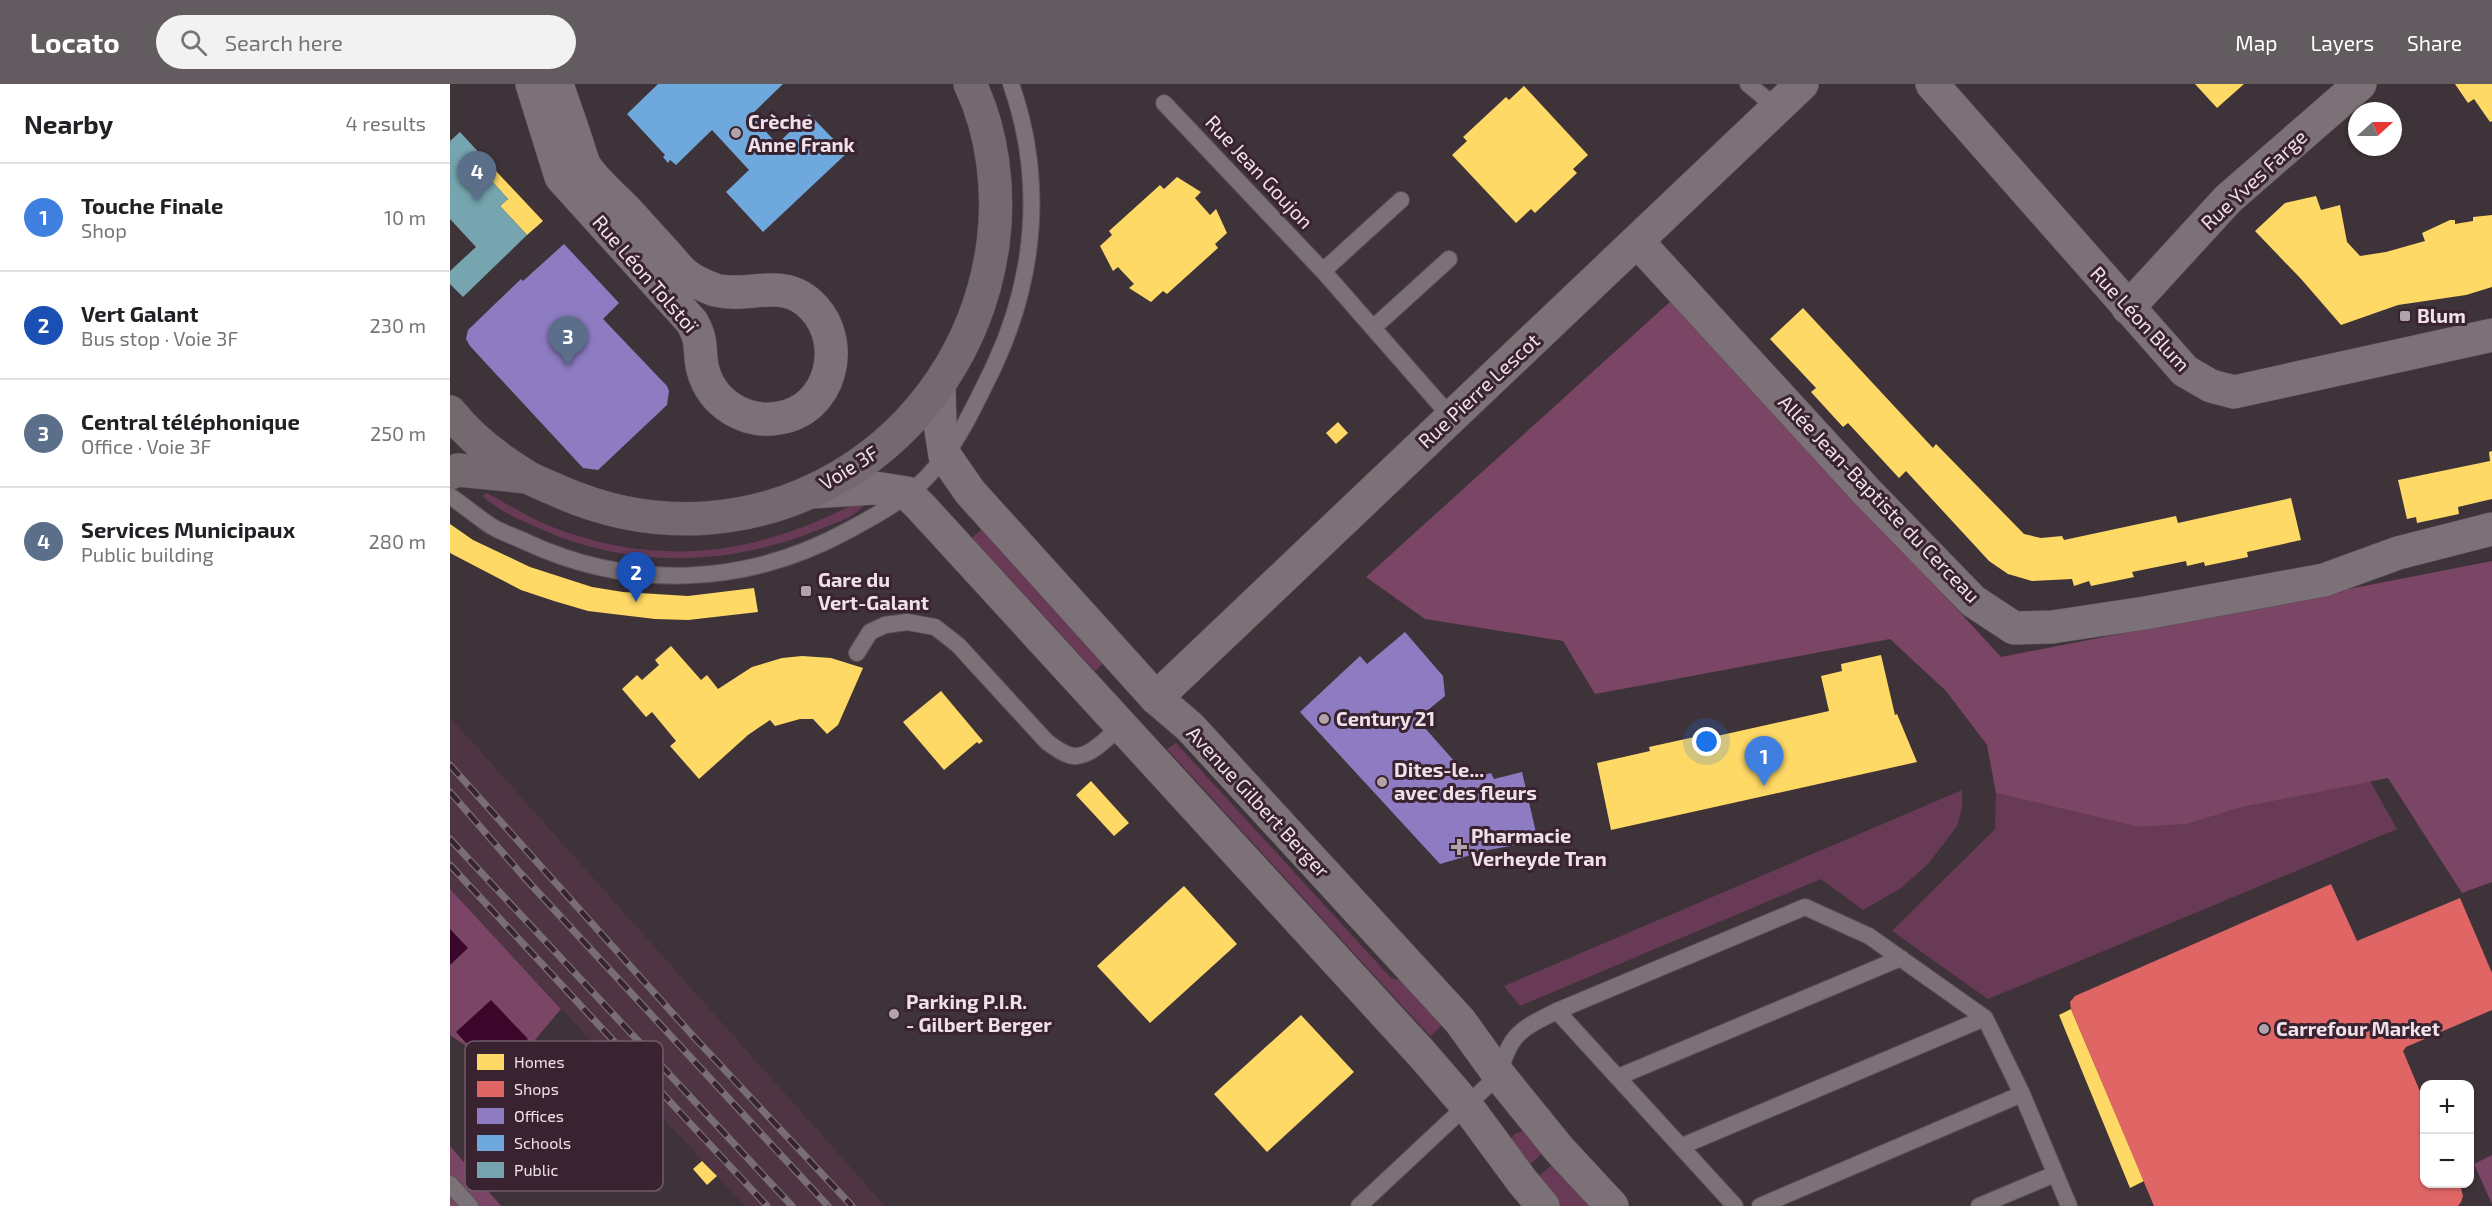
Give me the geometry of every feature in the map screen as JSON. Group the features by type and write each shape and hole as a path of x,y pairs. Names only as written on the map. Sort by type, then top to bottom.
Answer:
{"main road":[{"name":"Voie 3F","path":"450,412 465,430 527,477 594,506 667,519 740,514 810,492 852,470 891,441 939,387 969,334 988,278 996,218 992,159 978,100 970,84"},
{"path":"450,473 458,470 527,477"}],"street":[{"name":"Rue Léon Tolstoï","path":"532,84 561,177 692,322 700,336 703,370 711,389 725,405 745,416 766,420 788,417 810,403 829,375 833,347 827,326 813,307 795,294 775,289 737,292 716,290 686,276 585,165 557,84"},
{"name":"Rue Pierre Lescot","path":"1121,726 1156,698 1802,84"},
{"name":"Rue Léon Blum","path":"1932,84 2186,371 2211,386 2234,392 2492,334"},
{"name":"Rue Yves Farge","path":"2128,308 2228,199 2360,84"},
{"name":"Allée Jean-Baptiste du Cerceau","path":"1637,241 1866,491 1965,593 1973,601 2014,628 2052,627 2145,613 2324,580 2398,552 2492,529"},
{"name":"Avenue Gilbert Berger","path":"939,387 940,424 945,456 970,492 1156,698 1190,727 1460,1021 1499,1075 1559,1149 1612,1206"},
{"path":"810,492 875,488 907,493 1466,1105 1543,1206"}],"lane":[{"path":"450,495 489,525 557,556 595,568 670,576 725,573 776,562 830,541 865,522 907,493 926,479 945,456 981,394 1011,329 1028,261 1033,189 1020,110 1011,84"},
{"path":"1748,84 1777,108"},
{"name":"Rue Jean Goujon","path":"1164,103 1323,271 1451,417"},
{"path":"1323,271 1401,200"},
{"path":"1373,328 1449,260"},
{"path":"857,653 870,632 885,625 907,622 936,627 958,645 1047,742 1062,751 1074,756 1089,752 1121,726"},
{"path":"1359,1206 1499,1075 1504,1057 1520,1030 1557,1011 1805,907 1869,936 1985,1018 2022,1094 2069,1206"},
{"path":"1618,1077 1901,958"},
{"path":"1557,1011 1735,1206"},
{"path":"1682,1146 1985,1018"},
{"path":"1760,1206 2022,1094"},
{"path":"1979,1206 2055,1174"},
{"path":"450,1184 470,1206"}],"shaded area":[{"path":"1672,300 2001,657 2492,561 2492,882 2462,893 2388,778 2238,808 2188,824 2139,827 1996,793 1987,745 1946,691 1890,639 1595,694 1563,641 1425,619 1366,577"},
{"path":"487,493 565,532 604,543 642,550 717,549 753,542 789,532 825,518 861,500 865,503 862,508 844,520 785,542 750,551 681,558 645,557 611,552 576,543 519,520 489,502 483,496"},
{"path":"982,529 1104,663 1095,671 972,538"},
{"path":"450,717 885,1206 745,1206 663,1118 663,1041 591,1041 450,889"},
{"path":"1176,743 1391,978 1412,983 1447,1021 1430,1036 1167,749"},
{"path":"2370,781 2397,829 1988,999 1892,931 1995,829 1996,793 2139,827 2188,824 2238,808"},
{"path":"1962,790 1962,808 1957,826 1929,863 1901,888 1863,910 1821,879 1520,1006 1504,986"},
{"path":"450,889 561,1009 534,1041 465,1041 465,1045 450,1035"},
{"path":"450,929 468,948 450,965"},
{"path":"491,1000 528,1039 526,1041 465,1042 456,1032"},
{"path":"1527,1130 1548,1149 1523,1170 1508,1145 1514,1134"},
{"path":"450,1146 465,1164 465,1191 488,1191 501,1206 450,1206"},
{"path":"2492,1155 2492,1204 2474,1164"},
{"path":"1558,1160 1601,1206 1554,1206 1533,1181"}],"building: Homes":[{"path":"2195,84 2244,84 2217,108"},
{"path":"2455,84 2492,84 2492,121 2490,122 2474,99 2468,103"},
{"path":"1524,86 1588,155 1573,169 1577,173 1535,213 1531,209 1516,223 1452,155 1467,141 1463,137 1506,97 1509,100"},
{"path":"496,171 543,221 527,235 500,206 508,199 489,178"},
{"path":"1177,177 1201,192 1195,198 1210,215 1216,209 1227,233 1215,244 1218,248 1167,294 1163,291 1151,302 1129,288 1134,284 1118,267 1113,271 1100,246 1112,235 1109,231 1160,185 1164,189"},
{"path":"2316,196 2321,210 2340,205 2347,242 2360,256 2386,252 2425,241 2422,233 2450,220 2455,220 2455,224 2473,221 2473,217 2492,215 2492,287 2466,295 2398,305 2341,325 2255,231 2285,203"},
{"path":"1803,308 1933,448 1936,444 2024,534 2041,538 2062,536 2064,540 2176,516 2178,523 2291,498 2301,540 2247,552 2248,557 2205,566 2204,562 2187,566 2186,561 2132,572 2134,577 2091,586 2089,581 2074,586 2072,579 2032,581 2008,574 1989,561 1906,471 1899,478 1848,423 1843,427 1811,392 1816,388 1770,339"},
{"path":"1338,422 1348,433 1336,444 1326,433"},
{"path":"2492,451 2492,499 2458,507 2459,514 2417,523 2416,517 2407,519 2398,480 2490,461 2489,452"},
{"path":"450,524 473,540 530,567 592,587 623,592 688,596 754,588 758,612 688,620 655,619 588,611 521,590 450,553"},
{"path":"671,646 701,680 707,675 718,689 752,667 782,658 802,656 831,658 863,668 838,725 827,734 813,719 800,719 775,726 770,720 748,735 699,779 670,746 676,741 652,712 646,717 622,689 637,675 642,680 659,665 655,660"},
{"path":"1881,655 1895,715 1897,714 1917,762 1611,830 1597,763 1650,751 1649,747 1699,736 1699,740 1829,711 1821,676 1842,671 1841,664"},
{"path":"941,691 983,741 979,744 977,742 944,770 903,722"},
{"path":"1091,781 1129,823 1114,836 1076,795"},
{"path":"1184,886 1237,944 1150,1023 1097,966"},
{"path":"2071,1009 2144,1181 2130,1188 2059,1015"},
{"path":"1301,1015 1354,1072 1267,1152 1214,1094"},
{"path":"702,1161 717,1176 707,1185 693,1169"}],"building: Shops":[{"name":"Carrefour Market","path":"2331,884 2357,941 2460,898 2492,973 2492,1010 2406,1047 2403,1051 2420,1091 2420,1188 2461,1188 2463,1196 2461,1202 2458,1206 2154,1206 2071,1009 2070,1002 2075,996"}],"building: Offices":[{"path":"564,244 619,303 603,319 667,386 669,391 667,405 598,470 583,468 466,339 468,330 521,279 523,281"},
{"path":"1405,632 1443,676 1445,696 1417,719 1470,779 1491,773 1494,779 1522,772 1538,841 1488,850 1440,864 1300,712 1360,656 1367,664"}],"building: Schools":[{"path":"658,84 783,84 751,115 777,144 809,114 847,153 763,232 726,192 749,170 712,130 676,165 670,160 668,163 663,157 665,155 627,114"}],"building: Public":[{"path":"460,132 496,171 489,178 508,199 500,206 527,235 463,297 450,284 450,271 476,247 450,219 450,141"}],"railway":[{"path":"450,765 693,1036 852,1206"},
{"path":"450,792 523,876 828,1206"},
{"path":"450,839 638,1041"},
{"path":"450,865 614,1041"},
{"path":"663,1068 792,1206"},
{"path":"663,1094 767,1206"}],"place":[{"name":"Crèche Anne Frank","path":"736,133"},
{"name":"Services Municipaux","path":"477,201"},
{"name":"Blum","path":"2405,316"},
{"name":"Central téléphonique","path":"568,366"},
{"name":"Gare du Vert-Galant","path":"806,591"},
{"name":"Vert Galant","path":"636,602"},
{"name":"Century 21","path":"1324,719"},
{"name":"Dites-le... avec des fleurs","path":"1382,782"},
{"name":"Touche Finale","path":"1764,786"},
{"name":"Pharmacie Verheyde Tran","path":"1459,847"},
{"name":"Parking P.I.R. - Gilbert Berger","path":"894,1014"},
{"name":"Carrefour Market","path":"2264,1029"}]}
